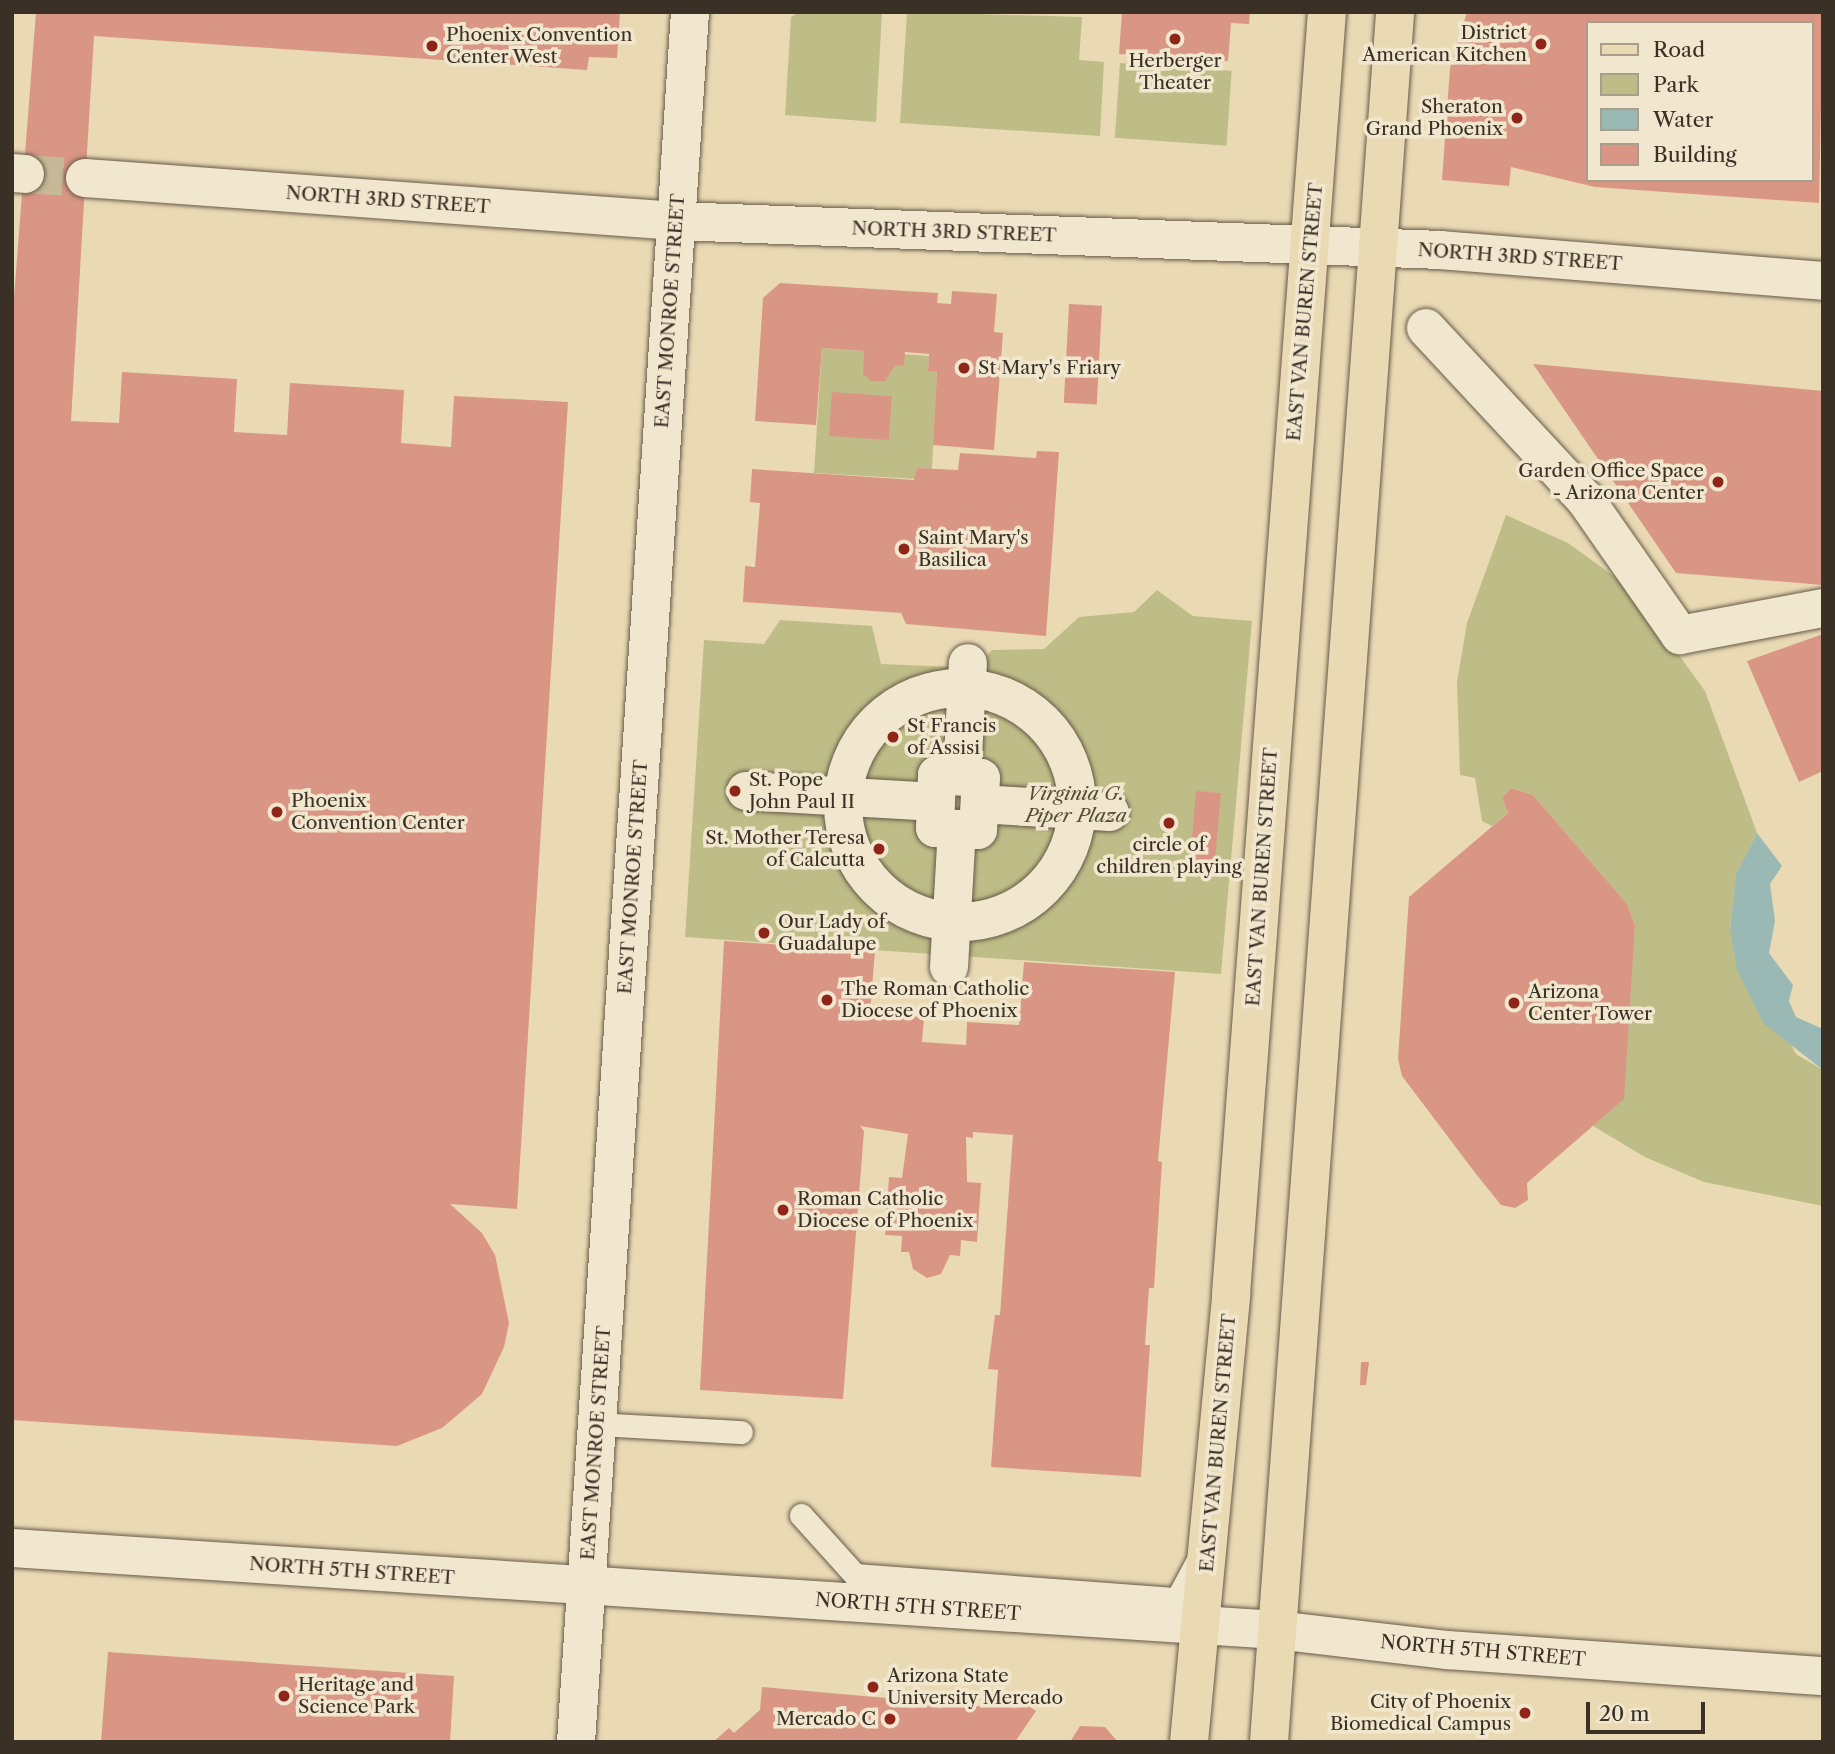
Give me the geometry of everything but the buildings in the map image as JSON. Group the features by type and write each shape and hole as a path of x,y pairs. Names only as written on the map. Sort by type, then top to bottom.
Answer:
{"main road":[{"name":"EAST VAN BUREN STREET","path":"1189,1742 1212,1534 1327,12"},
{"path":"1269,1742 1395,12"}],"street":[{"name":"EAST MONROE STREET","path":"576,1742 690,12"},
{"name":"NORTH 3RD STREET","path":"85,178 676,221 1379,248 1823,281"},
{"path":"1426,328 1586,499 1680,635 1823,608"},
{"path":"968,676 917,696 883,716 855,754 843,798 848,839 872,881 914,913 952,923 995,917 1042,888 1093,811"},
{"path":"949,967 968,676"},
{"path":"968,676 1041,721 1093,811"},
{"path":"746,792 1093,811"},
{"name":"NORTH 5TH STREET","path":"19,1555 586,1586 1277,1630 1448,1650 1823,1676"}],"lane":[{"path":"597,1424 741,1432"},
{"path":"801,1515 855,1575 1177,1599 1212,1534"}],"green space":[{"path":"799,12 882,12 876,122 785,115 791,17"},
{"path":"907,12 1082,17 1079,60 1104,62 1100,136 900,123"},
{"path":"1120,63 1232,71 1226,146 1115,138"},
{"path":"822,348 929,356 928,371 937,371 932,469 917,468 916,479 814,473"},
{"path":"1506,515 1568,543 1629,587 1705,691 1757,833 1736,874 1730,929 1796,1054 1823,1070 1823,1206 1704,1182 1645,1157 1593,1126 1626,1037 1635,926 1627,904 1533,795 1511,788 1502,798 1508,813 1492,826 1482,821 1475,778 1460,775 1457,682 1467,623"},
{"name":"Virginia G. Piper Plaza","path":"1157,590 1193,616 1252,621 1221,974 685,937 704,640 764,644 780,620 872,626 881,664 977,668 992,650 1044,649 1079,617 1134,612"}],"water":[{"path":"1757,833 1782,866 1770,884 1775,921 1769,953 1793,985 1789,1001 1796,1017 1823,1029 1823,1070 1763,1023 1737,970 1730,929 1736,874"}],"tunnel":[{"path":"25,174 85,178"}],"place":[{"name":"Herberger Theater","path":"1175,39"},
{"name":"District American Kitchen","path":"1541,44"},
{"name":"Phoenix Convention Center West","path":"432,46"},
{"name":"Sheraton Grand Phoenix","path":"1517,118"},
{"name":"St Mary's Friary","path":"964,368"},
{"name":"Garden Office Space - Arizona Center","path":"1718,482"},
{"name":"Saint Mary's Basilica","path":"904,549"},
{"name":"St Francis of Assisi","path":"893,737"},
{"name":"St. Pope John Paul II","path":"735,791"},
{"name":"Phoenix Convention Center","path":"277,812"},
{"name":"circle of children playing","path":"1169,823"},
{"name":"St. Mother Teresa of Calcutta","path":"879,849"},
{"name":"Our Lady of Guadalupe","path":"764,933"},
{"name":"The Roman Catholic Diocese of Phoenix","path":"827,1000"},
{"name":"Arizona Center Tower","path":"1514,1003"},
{"name":"Roman Catholic Diocese of Phoenix","path":"783,1210"},
{"name":"Arizona State University Mercado","path":"873,1687"},
{"name":"Heritage and Science Park","path":"284,1696"},
{"name":"City of Phoenix Biomedical Campus","path":"1525,1713"},
{"name":"Mercado C","path":"890,1719"}]}
